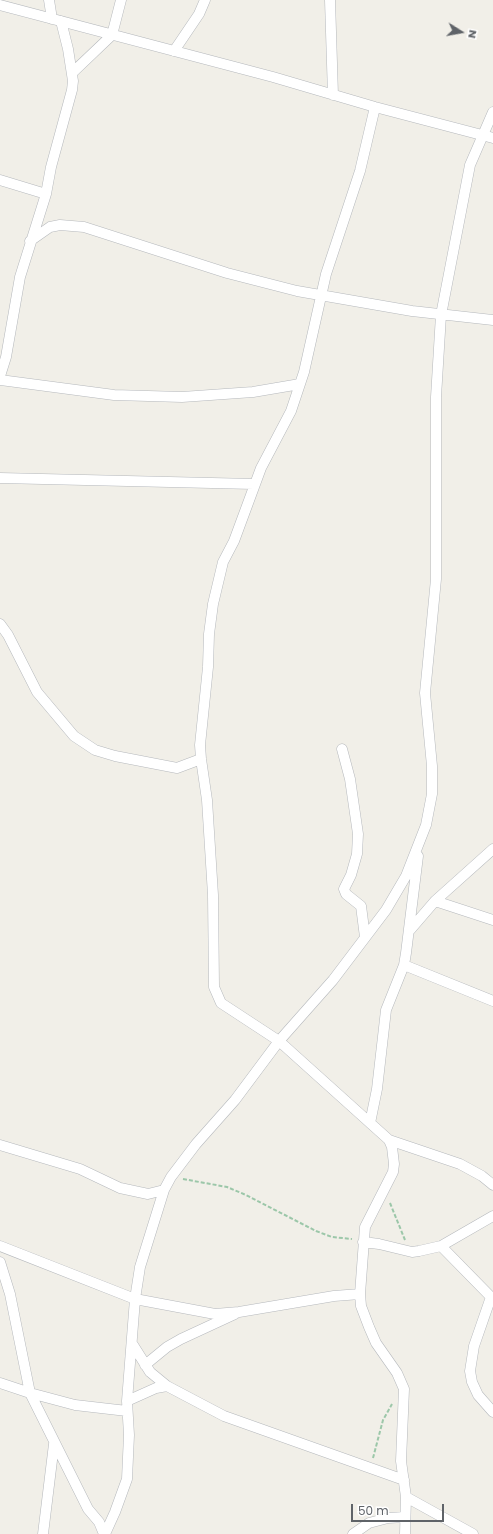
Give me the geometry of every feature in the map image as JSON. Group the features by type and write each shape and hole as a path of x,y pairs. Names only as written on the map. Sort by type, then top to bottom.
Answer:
{"street":[{"path":"0,376 16,292 30,241 46,194 72,90 72,73 67,42 56,20 49,0"},
{"path":"72,73 112,35 121,0"},
{"path":"174,51 199,14 205,0"},
{"path":"330,0 333,95"},
{"path":"0,5 493,138"},
{"path":"375,107 360,171 328,268 311,345 300,384 285,424 254,484 234,541 223,562 215,590 209,634 201,759 207,800 213,895 214,987 221,1003 279,1042 389,1140 460,1164 482,1176 493,1185"},
{"path":"104,1534 116,1512 127,1479 127,1406 133,1345 135,1299 140,1267 164,1190 196,1144 235,1100 279,1042 332,980 398,892 420,842 431,806 432,766 425,693 434,610 437,565 436,397 441,315 468,169 493,112"},
{"path":"0,180 46,194"},
{"path":"30,241 50,227 60,225 84,227 227,273 321,295 343,300 441,315 493,320"},
{"path":"0,380 114,395 182,397 261,392 300,384"},
{"path":"0,478 254,484"},
{"path":"0,624 8,635 37,692 74,736 95,750 177,768 201,759"},
{"path":"342,749 350,779 358,834 358,854 351,875 344,889 346,894 361,906 365,937"},
{"path":"370,1123 378,1084 386,1010 404,965 410,930 420,842"},
{"path":"410,930 435,901 493,849"},
{"path":"435,901 493,920"},
{"path":"404,965 493,1001"},
{"path":"389,1140 392,1147 394,1164 385,1189 365,1227 360,1294 361,1306 369,1327 376,1342 397,1373 404,1389 401,1461 406,1497 405,1534"},
{"path":"0,1145 80,1168 120,1188 148,1194 164,1190"},
{"path":"363,1242 379,1244 412,1252 441,1246 493,1216"},
{"path":"0,1246 135,1299 215,1314 239,1312 334,1296 360,1294"},
{"path":"441,1246 492,1298 474,1346 470,1371 472,1382 478,1395 493,1412"},
{"path":"0,1262 10,1294 30,1393 88,1510 99,1522 104,1534"},
{"path":"145,1365 167,1347 181,1339 239,1312"},
{"path":"133,1345 145,1365 167,1386 224,1416 404,1480"},
{"path":"0,1383 75,1405 127,1406 156,1388 167,1386"},
{"path":"43,1534 54,1444"},
{"path":"406,1497 473,1534"},
{"path":"353,1534 369,1523 388,1518 405,1517"}],"path":[{"path":"171,1178 210,1183 227,1187 261,1202 316,1231 332,1237 349,1238 363,1242"},
{"path":"385,1189 400,1228 412,1252"},
{"path":"371,1469 383,1420 390,1406 404,1389"}]}
